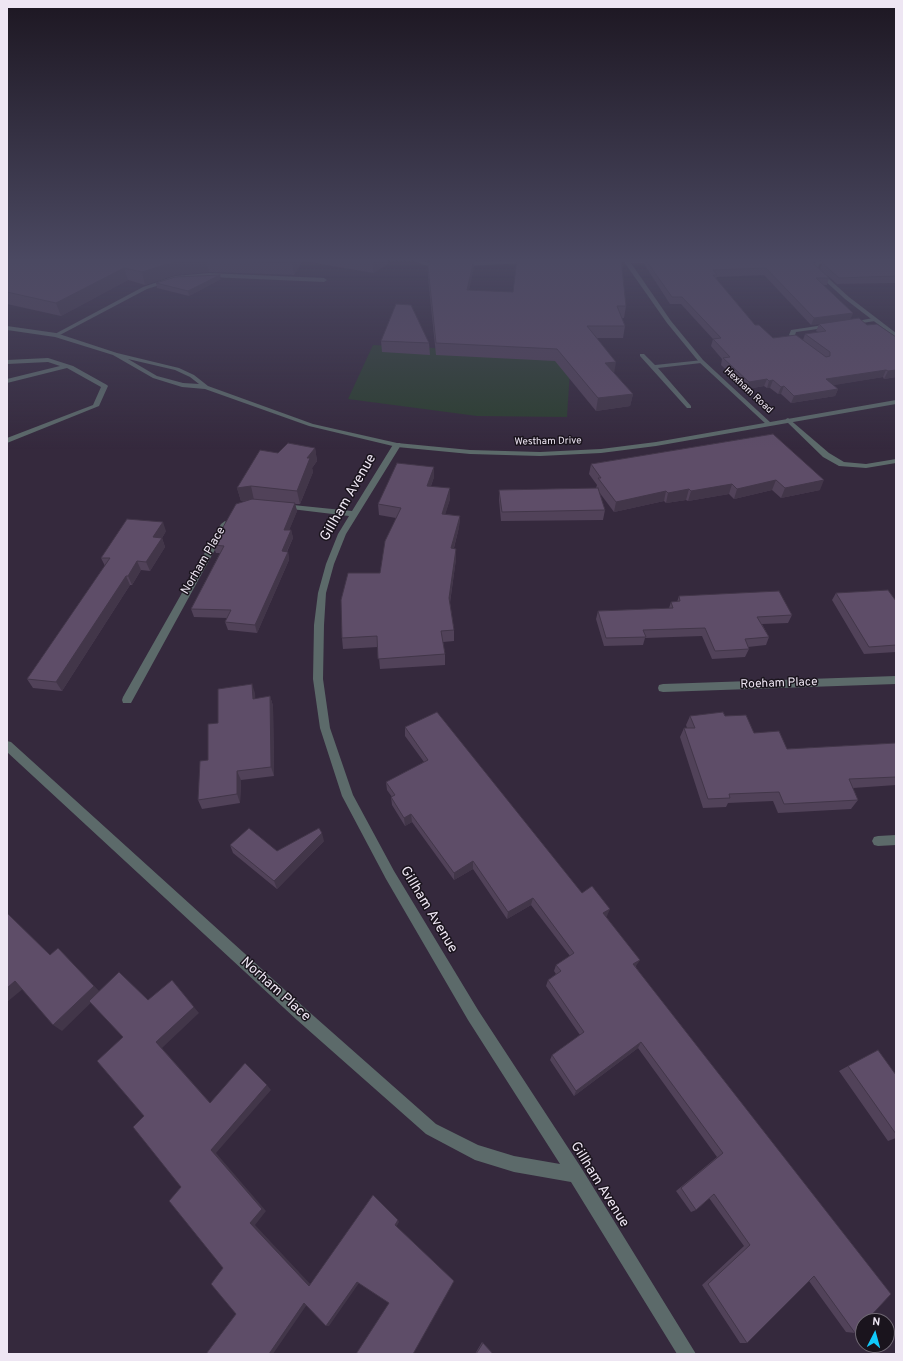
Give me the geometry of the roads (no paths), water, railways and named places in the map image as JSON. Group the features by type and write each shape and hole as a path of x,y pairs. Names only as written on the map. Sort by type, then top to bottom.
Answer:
{"street":[{"path":"56,335 80,323"},
{"name":"Hexham Road","path":"668,323 701,361 769,424"},
{"path":"845,324 856,323"},
{"path":"877,323 896,336"},
{"path":"808,349 792,335 793,331 837,325"},
{"name":"Westham Drive","path":"7,328 56,335 115,354 177,369 192,376 206,387"},
{"name":"Westham Drive","path":"115,354 155,377 182,384 206,387 311,425 397,445 490,453 540,454 601,451 656,444 896,402"},
{"path":"642,355 688,406"},
{"path":"7,362 48,360 66,366 105,386 96,406 7,442"},
{"path":"653,367 701,361"},
{"path":"7,381 66,366"},
{"path":"788,420 826,455 842,464 866,466 896,461"},
{"name":"Gillham Avenue","path":"397,445 342,534 330,564 322,593 319,625 318,679 324,728 348,796 390,875 474,1015 576,1175 686,1354"},
{"path":"278,505 354,514"},
{"name":"Norham Place","path":"127,700 231,513"},
{"name":"Roeham Place","path":"663,688 896,680"},
{"name":"Norham Place","path":"7,744 302,1015 431,1129 475,1152 514,1164 576,1175"},
{"path":"878,841 896,840"}]}
